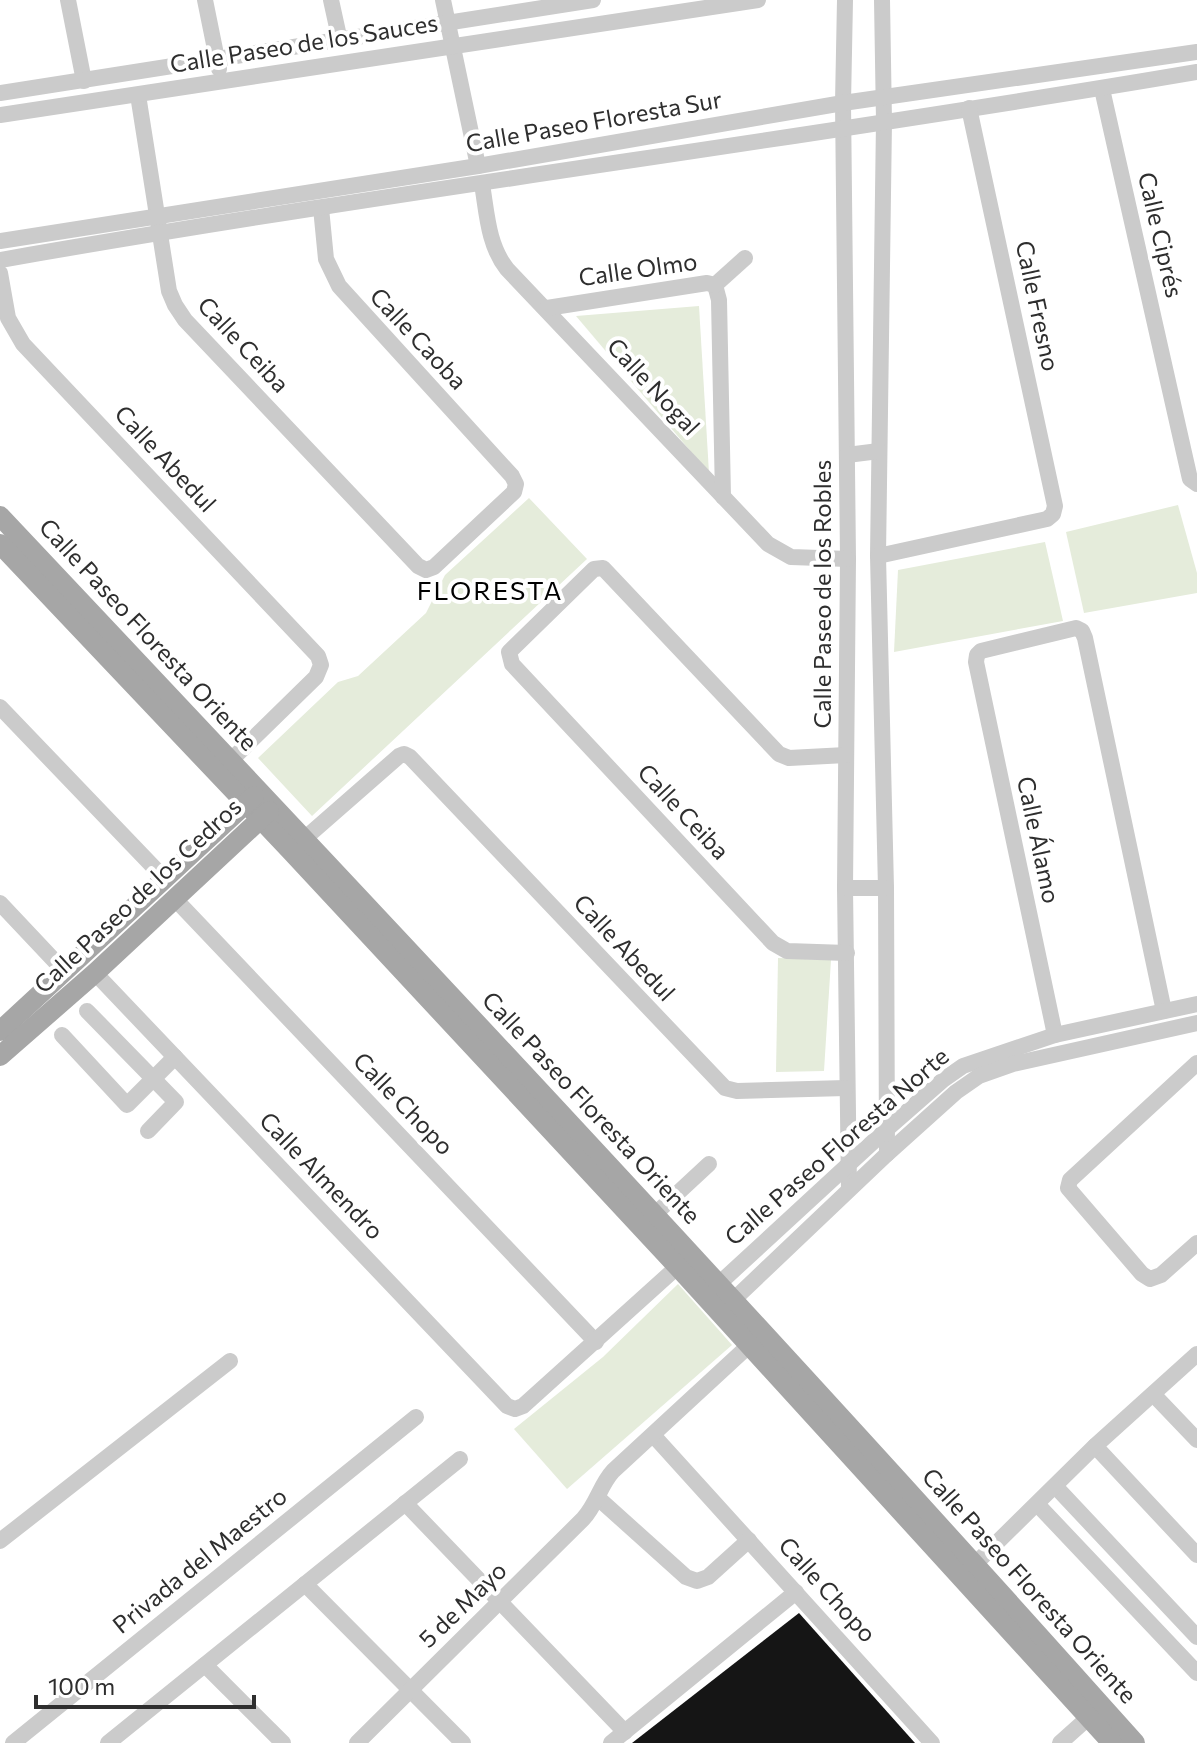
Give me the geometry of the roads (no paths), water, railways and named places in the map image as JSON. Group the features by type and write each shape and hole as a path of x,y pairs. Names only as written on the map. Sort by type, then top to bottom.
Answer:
{"main road":[{"name":"Calle Paseo Floresta Oriente","path":"2,530 443,1000 1096,1711 1135,1743"},
{"name":"Calle Paseo de los Cedros","path":"0,1031 164,878 260,805"},
{"name":"Calle Paseo de los Cedros","path":"0,1056 175,899 260,805"},
{"name":"Calle Paseo Floresta Oriente","path":"443,1000 654,1215 684,1261"},
{"name":"Calle Paseo Floresta Oriente","path":"1096,1711 1112,1743"}],"street":[{"path":"68,0 84,81"},
{"path":"205,0 221,81"},
{"path":"331,0 340,41"},
{"path":"443,0 478,166"},
{"name":"Calle Paseo de los Sauces","path":"0,93 449,24 559,2 593,0"},
{"name":"Calle Paseo de los Sauces","path":"0,115 453,45 675,6 758,0"},
{"name":"Calle Paseo de los Robles","path":"845,0 843,103 848,559 845,888 849,1189"},
{"path":"882,0 884,121 878,556 886,888 887,1154"},
{"name":"Calle Paseo Floresta Sur","path":"0,260 160,224 405,177 843,103 1197,52"},
{"path":"1165,57 1168,77"},
{"name":"Calle Paseo Floresta Sur","path":"0,241 321,208 406,196 1197,72"},
{"name":"Calle Ciprés","path":"1102,89 1190,479 1195,484"},
{"name":"Calle Ceiba","path":"138,95 169,291 185,320 418,566 426,570"},
{"name":"Calle Fresno","path":"878,556 1047,519 1053,514 1055,506 969,108"},
{"path":"551,154 554,173"},
{"path":"405,177 406,196"},
{"name":"Calle Nogal","path":"482,184 497,256 723,497 780,553 802,559 848,559"},
{"name":"Calle Caoba","path":"321,208 326,259 339,286 516,484 514,492 434,567 426,570"},
{"path":"715,285 745,258"},
{"name":"Calle Abedul","path":"0,273 8,318 23,344 318,656 321,665 316,677 224,767"},
{"name":"Calle Olmo","path":"547,308 707,283 715,285 719,300 723,497"},
{"path":"847,455 879,451"},
{"name":"Calle Ceiba","path":"846,755 789,758 779,754 600,567 594,569 509,652 512,664 773,943 787,951 847,953"},
{"name":"Calle Álamo","path":"1055,1035 979,677 977,655 981,651 1076,628 1082,631 1164,1011"},
{"path":"0,707 164,878"},
{"name":"Calle Abedul","path":"298,845 404,754 725,1088 737,1091 846,1088"},
{"path":"845,888 886,888"},
{"name":"Calle Chopo","path":"175,899 596,1342"},
{"path":"0,903 65,972"},
{"path":"123,917 139,932"},
{"name":"Calle Almendro","path":"95,973 507,1406 515,1409 523,1406 596,1342"},
{"name":"Calle Paseo Floresta Norte","path":"712,1291 887,1129 963,1066 1055,1035 1197,1004"},
{"path":"87,1011 176,1102 148,1131"},
{"name":"Calle Paseo Floresta Norte","path":"726,1308 887,1154 956,1092 979,1076 1013,1064 1197,1023"},
{"path":"62,1035 127,1105 175,1057"},
{"path":"1197,1063 1070,1180 1068,1188 1132,1263 1150,1279 1161,1275 1197,1243"},
{"path":"654,1215 709,1164"},
{"path":"596,1342 684,1261"},
{"name":"5 de Mayo","path":"357,1743 583,1519 607,1478 756,1339"},
{"path":"968,1571 1095,1446 1197,1354"},
{"path":"0,1541 230,1361"},
{"path":"1153,1394 1197,1440"},
{"name":"Privada del Maestro","path":"13,1743 416,1417"},
{"name":"Calle Chopo","path":"653,1435 932,1743"},
{"path":"1095,1446 1197,1555"},
{"path":"109,1743 460,1459"},
{"path":"1055,1486 1197,1637"},
{"path":"598,1498 686,1577 697,1581 708,1577 749,1540"},
{"path":"405,1503 500,1603 618,1738 796,1592"},
{"path":"1037,1504 1197,1673"},
{"path":"305,1584 463,1743"},
{"path":"205,1665 283,1743"},
{"path":"1060,1743 1096,1711"}],"district":[{"name":"FLORESTA","path":"490,591"}]}
